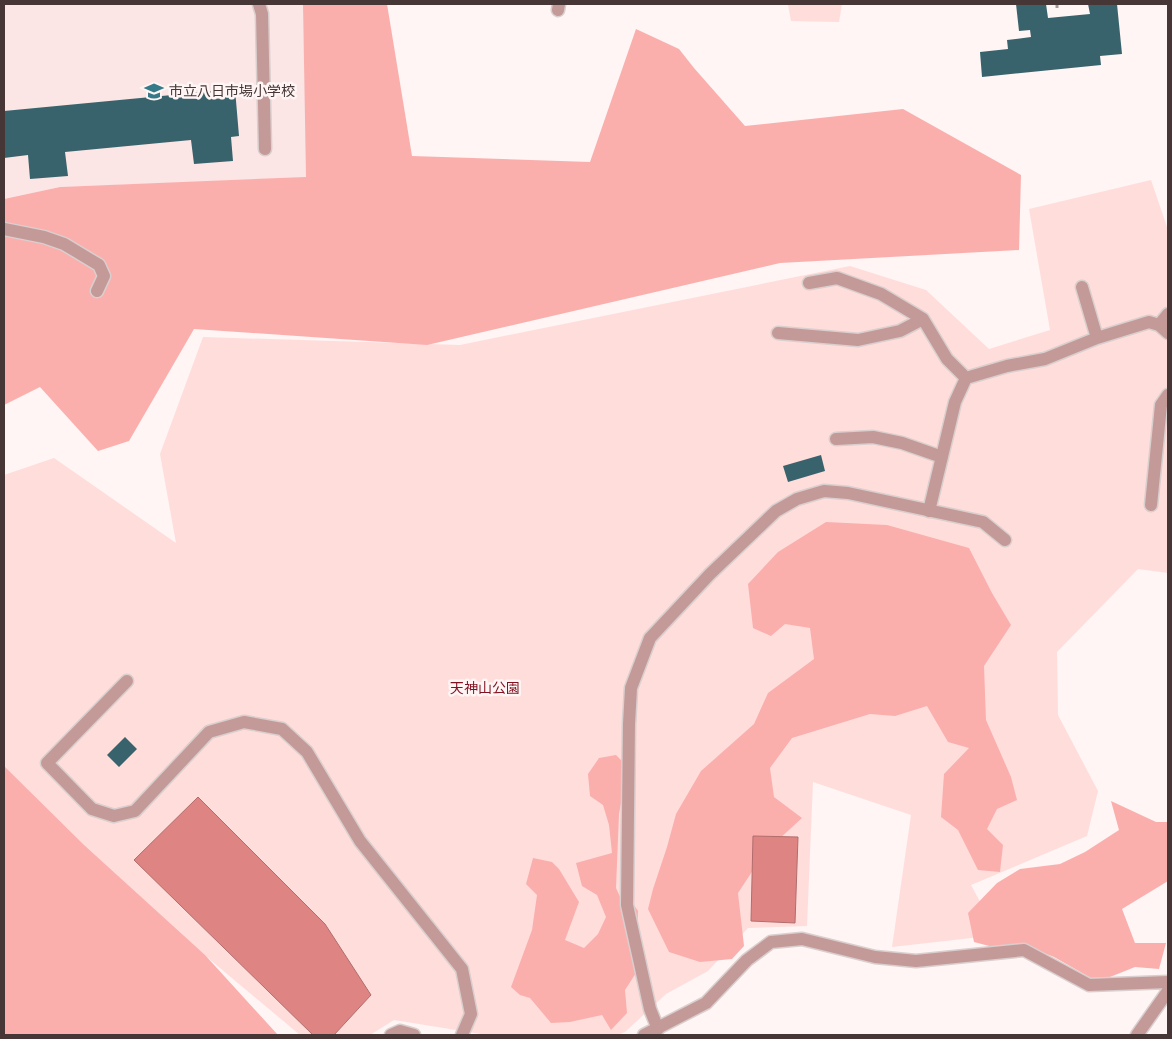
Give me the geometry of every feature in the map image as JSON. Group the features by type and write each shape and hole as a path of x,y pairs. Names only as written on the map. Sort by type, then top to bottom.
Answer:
{"street":[{"path":"259,4 262,14 265,149"},
{"path":"4,229 44,237 64,244 99,265 104,276 97,291"},
{"path":"809,283 837,278 881,294 923,319 947,359 966,378"},
{"path":"1082,287 1097,338"},
{"path":"930,511 955,402 966,378 1007,366 1045,359 1097,338 1149,322 1164,329 1168,314"},
{"path":"778,333 858,340 900,331 923,319"},
{"path":"1151,505 1161,405 1168,395"},
{"path":"836,438 873,437 902,443 942,457"},
{"path":"658,1029 650,1009 627,905 631,688 650,638 710,574 776,511 797,499 824,492 848,493 983,522 1005,540"},
{"path":"127,681 47,763 92,809 114,816 134,811 209,732 244,722 282,729 307,752 360,841 462,970 471,1014 462,1035"},
{"path":"644,1035 706,1003 747,960 771,942 802,939 876,957 916,961 1024,950 1089,985 1168,982"},
{"path":"1136,1035 1168,991"},
{"path":"391,1035 400,1031 414,1035"}],"path":[{"path":"1057,4 1058,10"}],"shaded area":[{"name":"市立八日市場小学校","path":"4,4 316,4 303,5 307,178 60,187 4,199"},
{"path":"387,4 412,156 590,162 636,29 679,49 745,126 903,109 1021,175 1019,250 780,263 427,345 194,329 129,441 98,451 40,387 4,405 4,199 60,187 306,177 303,5"},
{"path":"826,522 887,525 969,548 1011,625 984,666 986,720 1011,777 1017,800 997,809 987,829 1003,845 1000,872 978,870 958,830 941,817 944,774 969,748 948,742 927,706 895,716 870,714 792,738 770,768 774,797 802,818 765,852 738,893 744,946 732,959 700,962 669,952 648,909 676,814 701,771 754,724 768,693 814,659 810,628 785,624 771,636 753,628 748,584 778,552"},
{"path":"616,755 623,762 623,792 619,814 616,888 621,899 632,902 638,911 636,973 625,990 627,1013 611,1030 602,1015 570,1022 551,1023 530,998 520,995 511,987 532,930 537,895 526,884 533,858 552,862 559,869 579,902 565,940 584,948 598,934 606,917 597,895 582,886 576,863 612,853 609,825 603,805 590,796 588,774 599,758"},
{"path":"4,766 84,845 205,955 278,1035 4,1035"},
{"path":"198,797 325,924 371,995 334,1035 313,1035 134,860"},
{"path":"1111,801 1156,822 1168,822 1168,881 1122,909 1135,943 1166,943 1159,969 1135,967 1110,977 1091,978 1054,957 1031,948 993,947 974,942 968,913 997,883 1020,869 1060,864 1085,852 1119,830"},
{"path":"753,836 798,837 795,923 751,921"}],"green space":[{"path":"777,4 842,4 839,22 791,21 788,5"},
{"name":"天神山公園","path":"1151,180 1168,230 1168,573 1138,569 1057,652 1058,715 1098,791 1087,836 971,885 998,935 892,947 911,815 813,782 807,926 748,928 708,971 666,994 625,1032 617,1035 487,1035 394,1020 370,1035 300,1035 4,787 4,475 54,458 176,543 160,454 203,337 460,345 850,266 926,290 989,349 1050,330 1029,209"}],"building":[{"path":"1016,4 1046,4 1048,18 1090,14 1088,4 1117,4 1122,54 1100,56 1101,65 982,77 980,52 1008,49 1007,40 1031,37 1030,30 1019,31"},
{"path":"235,89 239,136 231,137 233,161 194,164 191,140 65,152 68,176 30,179 28,155 4,158 4,111"},
{"path":"821,455 825,471 788,482 783,466"},
{"path":"125,737 137,749 119,767 107,755"}],"place":[{"name":"市立八日市場小学校","path":"154,91"}]}
